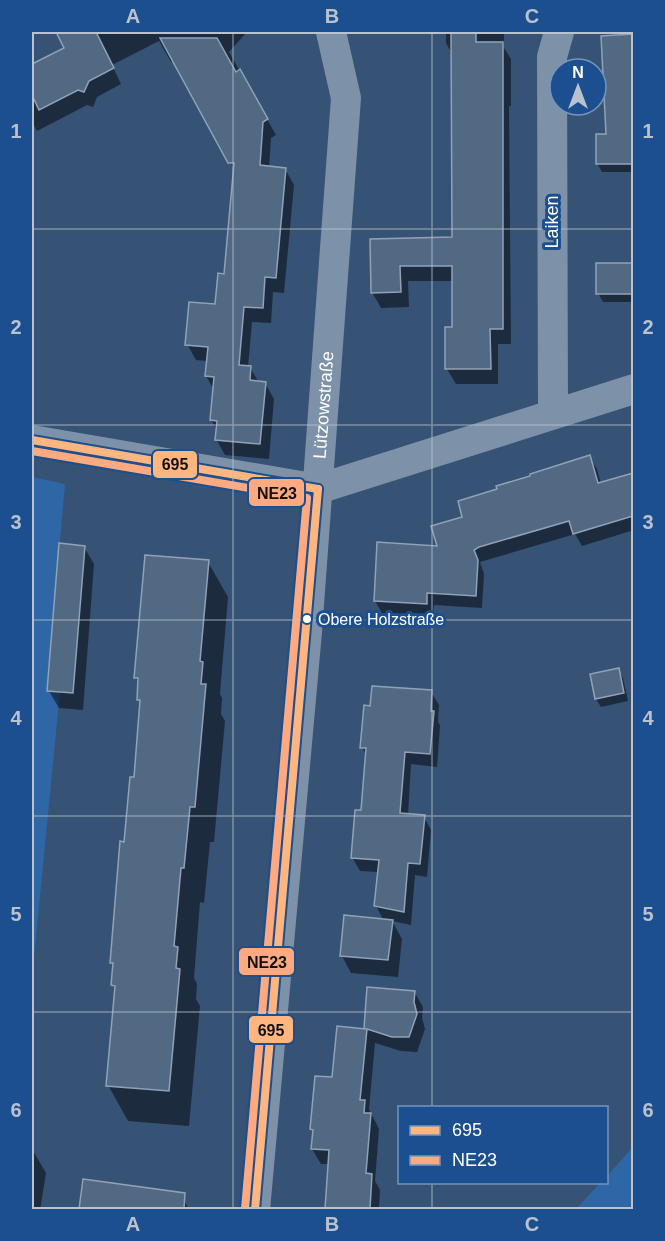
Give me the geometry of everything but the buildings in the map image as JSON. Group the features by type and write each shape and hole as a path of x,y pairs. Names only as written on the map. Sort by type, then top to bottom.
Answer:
{"street":[{"name":"Lützowstraße","path":"255,1209 307,632 346,98 331,32"},
{"name":"Laiken","path":"553,413 552,57 560,32"},
{"path":"32,440 318,489 633,389"}],"shaded area":[{"path":"32,477 65,484 47,691 60,692 32,978"},
{"path":"633,1147 633,1209 576,1209 599,1184 608,1184 608,1175"}],"transit line":[{"name":"695","path":"32,440 318,489"},
{"name":"NE23","path":"32,451 307,498 245,1209"},
{"name":"695","path":"255,1210 318,489"}],"place":[{"name":"Obere Holzstraße","path":"307,619"}]}
